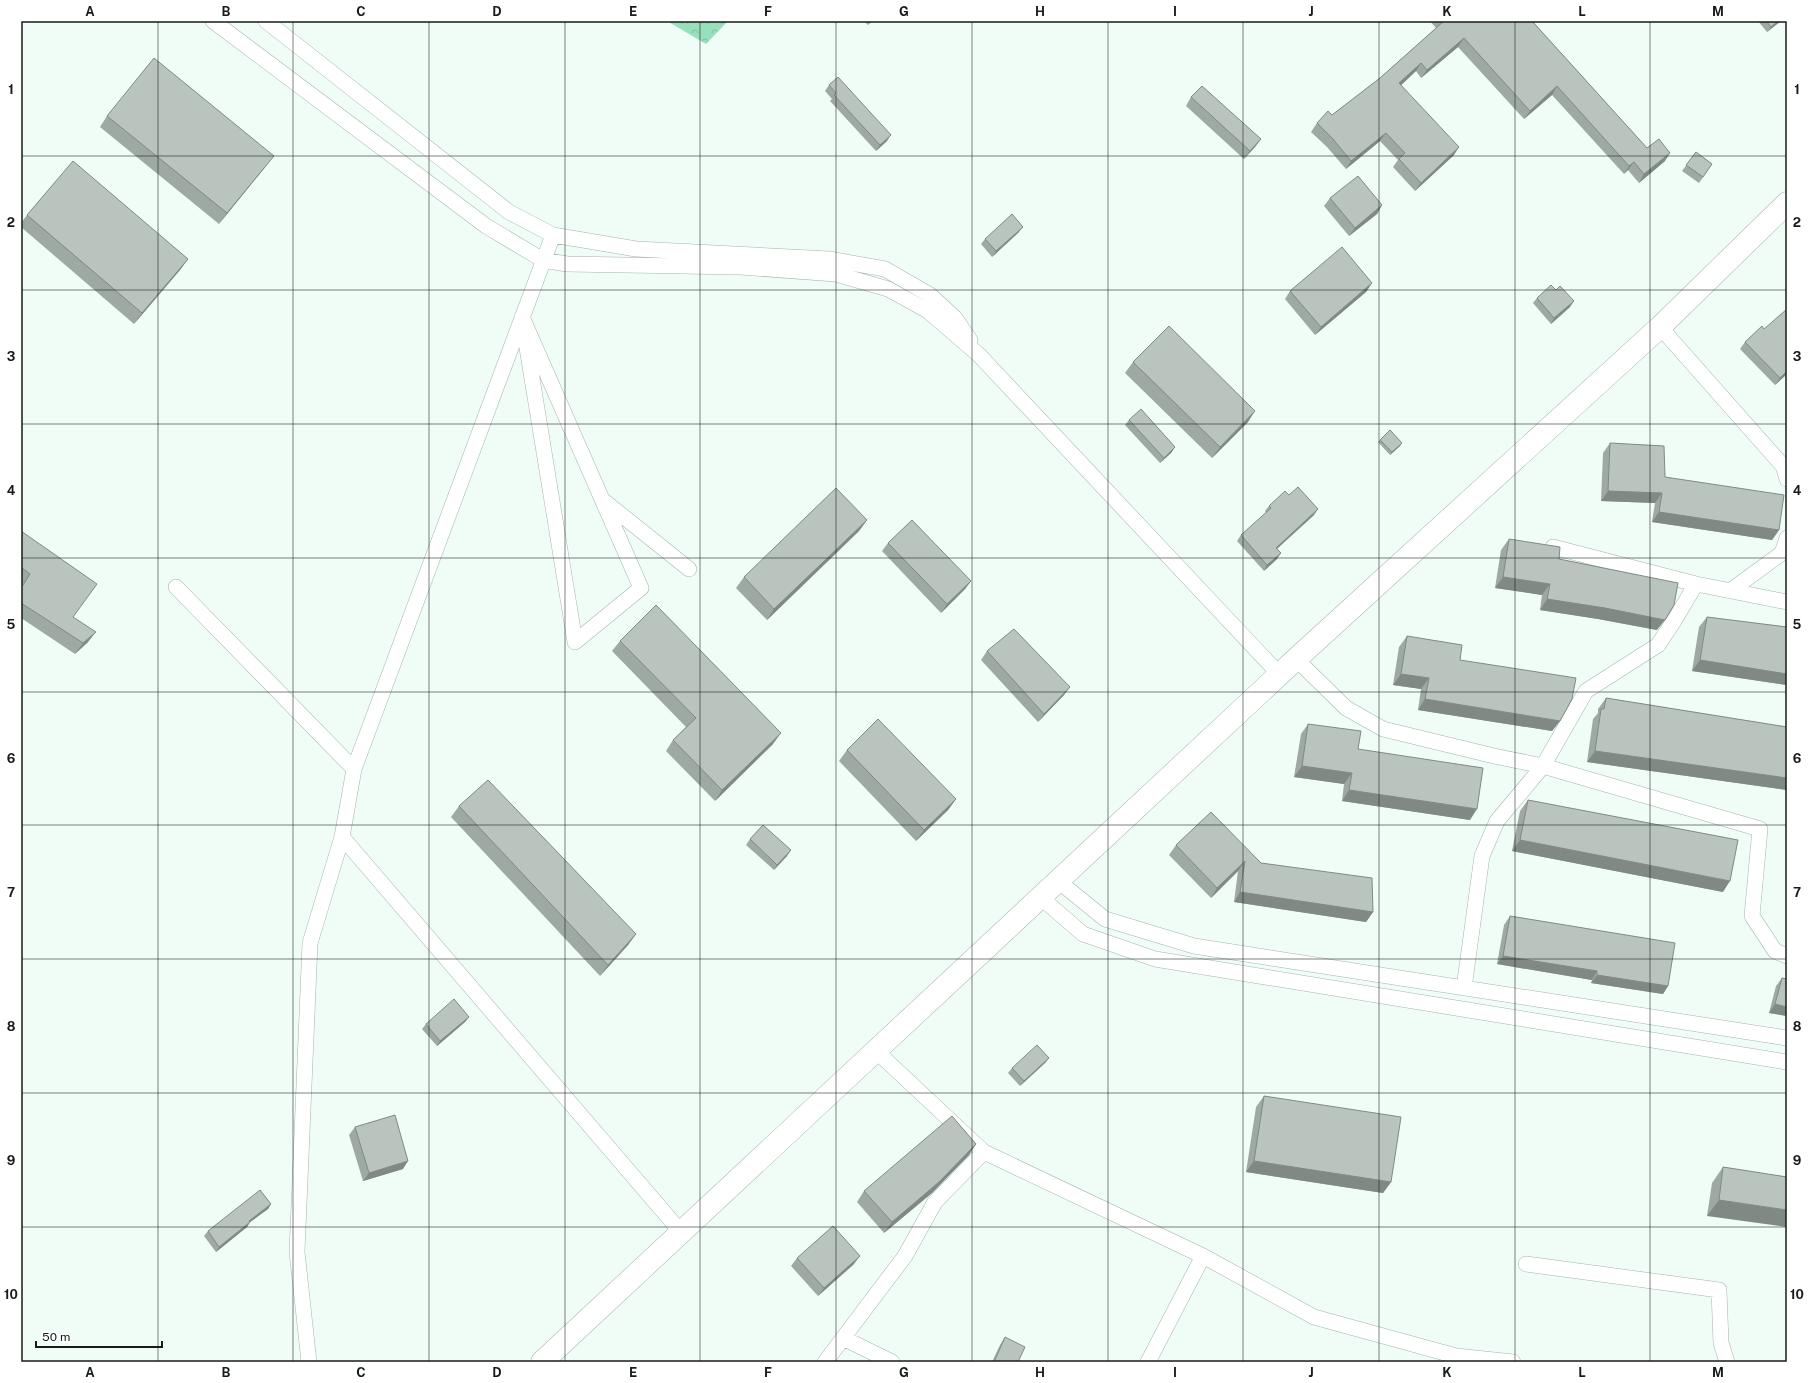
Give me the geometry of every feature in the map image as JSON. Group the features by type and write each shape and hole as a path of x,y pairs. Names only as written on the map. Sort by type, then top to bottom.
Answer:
{"main road":[{"path":"542,1362 1039,896 1279,674 1660,327 1787,203"}],"street":[{"path":"213,21 486,226 543,260 566,264 740,267 836,274 888,289 928,311 979,355 1279,674"},
{"path":"266,21 509,212 553,236 636,250 829,259 885,270 930,295 955,318 979,355"},
{"path":"309,1362 297,1252 310,943 342,837 354,769 553,236"},
{"path":"522,317 641,588 575,642 522,317"},
{"path":"1660,327 1786,470"},
{"path":"602,500 689,569"},
{"path":"1730,590 1782,553 1787,538"},
{"path":"1553,547 1696,584 1787,602"},
{"path":"1464,988 1482,856 1497,821 1543,766 1586,691 1658,645 1696,584"},
{"path":"176,587 354,769"},
{"path":"1296,659 1346,708 1382,729 1494,756 1543,766 1760,829 1752,916 1775,951 1787,956"},
{"path":"342,837 681,1232"},
{"path":"1057,880 1105,919 1194,946 1787,1038"},
{"path":"1039,896 1083,934 1155,959 1787,1062"},
{"path":"875,1050 984,1152 1203,1256 1314,1317 1456,1356 1513,1362"},
{"path":"825,1362 905,1256 935,1202 984,1152"},
{"path":"1148,1362 1203,1256"},
{"path":"1526,1264 1719,1290 1721,1343 1727,1362"},
{"path":"843,1338 892,1362"}],"green space":[{"path":"667,21 728,21 706,44"}],"building":[{"path":"1444,21 1532,21 1647,148 1659,139 1670,153 1644,174 1634,162 1629,166 1557,86 1530,111 1464,38 1427,70 1421,63 1399,83 1459,147 1421,183 1399,159 1405,153 1386,133 1351,161 1333,139 1317,123 1328,111 1332,115 1380,78"},
{"path":"1766,21 1778,21 1771,27"},
{"path":"154,58 274,156 227,213 107,116"},
{"path":"838,77 891,135 880,145 834,95 836,93 829,85"},
{"path":"1202,86 1261,139 1250,151 1191,97"},
{"path":"1696,152 1712,164 1703,177 1686,165"},
{"path":"73,161 188,259 142,313 27,215"},
{"path":"1358,176 1382,205 1355,228 1330,198"},
{"path":"1012,214 1023,227 996,251 985,239"},
{"path":"1342,247 1372,283 1321,327 1290,291"},
{"path":"1551,285 1556,290 1560,286 1574,301 1554,318 1537,298"},
{"path":"1787,309 1787,371 1780,378 1745,342 1762,326 1764,329"},
{"path":"1169,326 1255,411 1220,447 1133,362"},
{"path":"1141,409 1175,447 1164,458 1129,420"},
{"path":"1390,430 1402,443 1392,452 1380,440"},
{"path":"1610,443 1664,446 1665,477 1784,495 1779,530 1659,512 1662,493 1608,491"},
{"path":"1298,487 1318,509 1276,548 1281,553 1267,565 1241,535 1271,508 1269,506 1285,491 1289,495"},
{"path":"836,488 867,520 774,609 744,577"},
{"path":"912,520 971,581 947,604 888,543"},
{"path":"21,531 97,584 73,617 96,632 83,643 21,603 21,588 30,574 21,567"},
{"path":"1509,539 1560,547 1559,559 1678,583 1674,605 1665,620 1605,608 1547,599 1550,584 1503,577"},
{"path":"656,605 781,733 722,790 673,740 696,718 620,641"},
{"path":"1707,617 1787,627 1787,674 1700,660"},
{"path":"1014,629 1070,687 1044,714 987,651"},
{"path":"1407,636 1462,645 1460,660 1576,678 1572,699 1560,721 1425,699 1429,678 1401,674"},
{"path":"1606,698 1787,727 1787,778 1595,751 1601,709 1604,709"},
{"path":"878,719 956,799 924,830 847,750"},
{"path":"1308,724 1361,731 1358,749 1483,768 1477,809 1349,790 1352,773 1302,766"},
{"path":"488,780 636,934 608,965 459,806"},
{"path":"1528,800 1738,840 1730,881 1520,840"},
{"path":"1211,812 1261,863 1372,878 1373,912 1240,892 1245,861 1217,888 1176,845"},
{"path":"763,825 791,850 777,865 750,839"},
{"path":"1510,916 1675,943 1668,986 1597,975 1597,971 1503,956"},
{"path":"1782,978 1787,979 1787,1007 1775,1004"},
{"path":"454,999 469,1017 440,1041 426,1024"},
{"path":"1037,1045 1049,1058 1024,1081 1012,1068"},
{"path":"1264,1096 1401,1117 1391,1182 1254,1161"},
{"path":"395,1115 408,1161 369,1173 355,1127"},
{"path":"952,1116 976,1144 939,1182 892,1222 864,1191"},
{"path":"1723,1167 1787,1177 1787,1210 1719,1200"},
{"path":"260,1190 271,1204 219,1247 208,1231"},
{"path":"833,1226 860,1256 824,1288 797,1258"},
{"path":"1005,1337 1025,1347 1018,1362 994,1362"}]}
